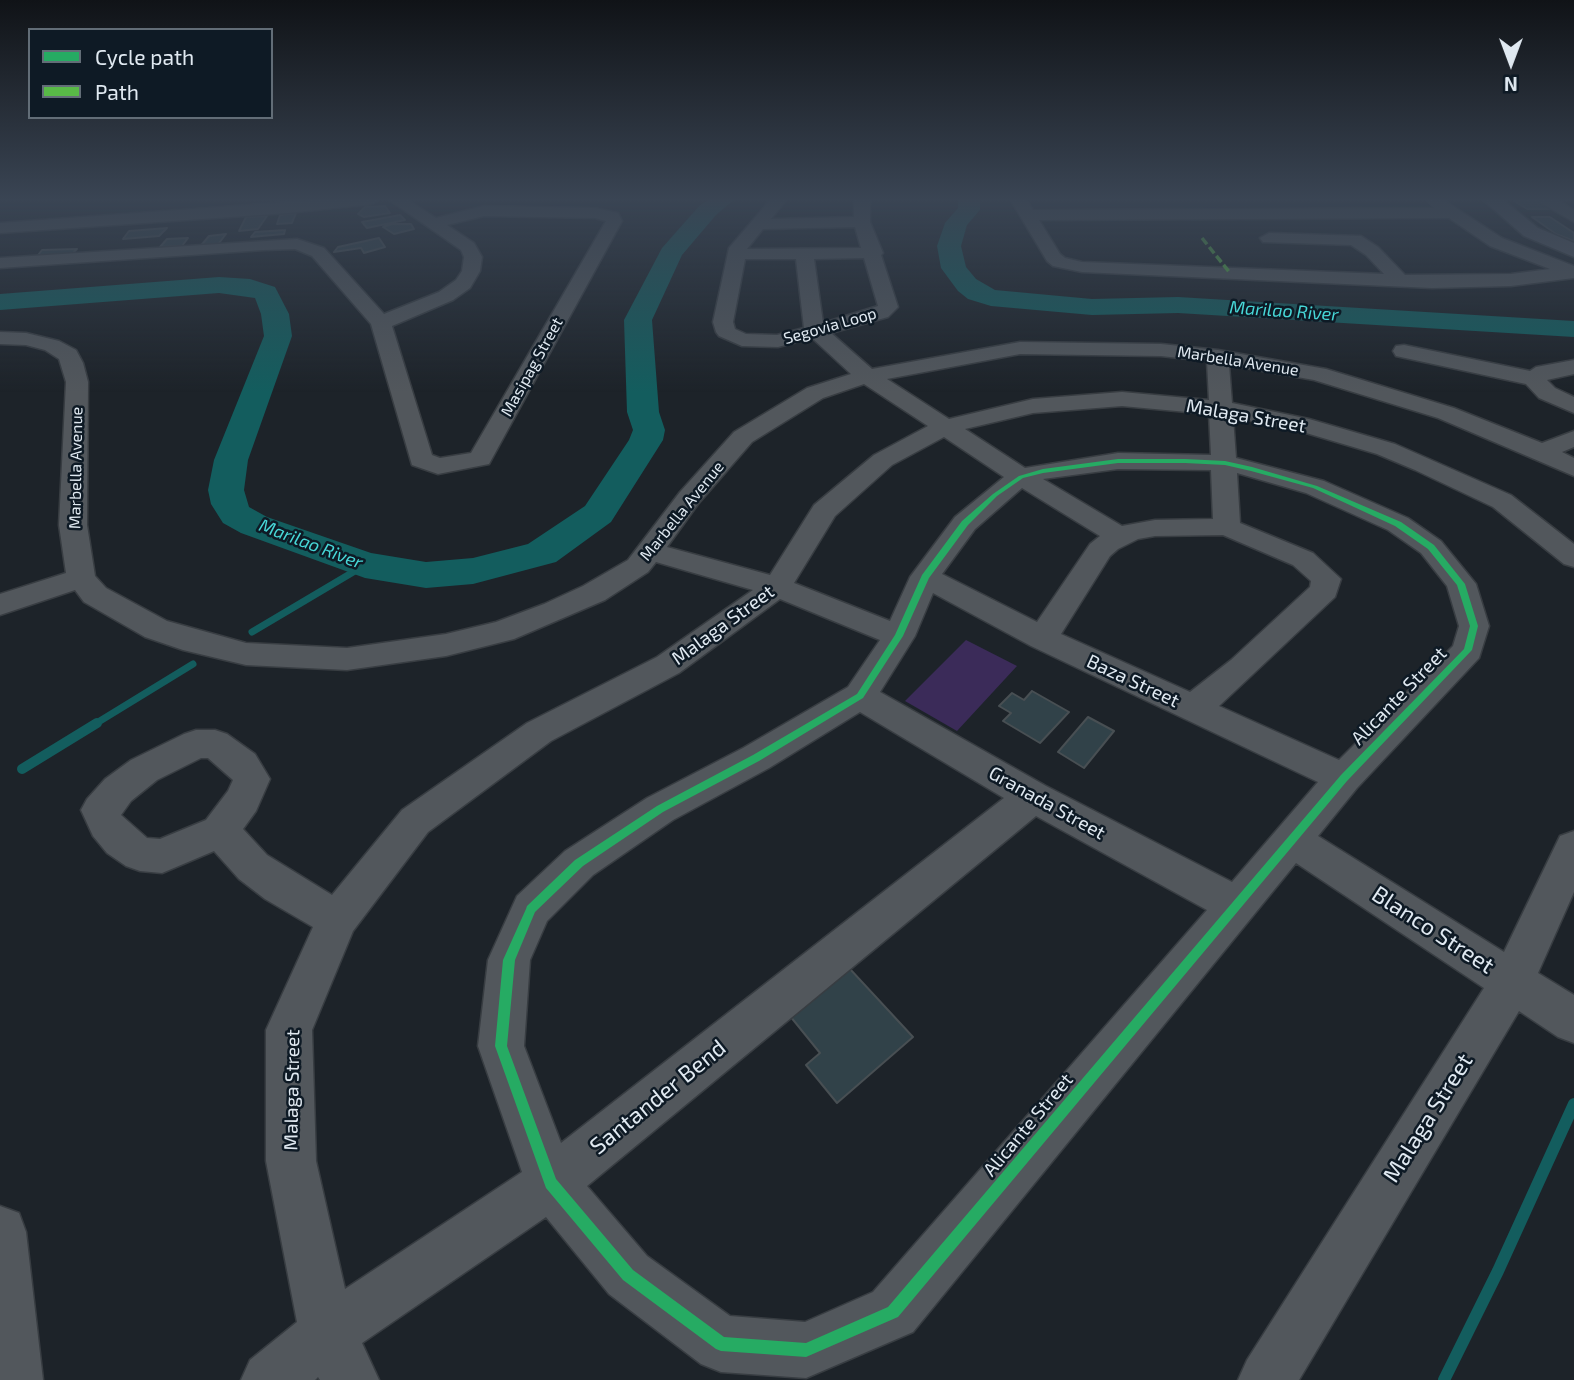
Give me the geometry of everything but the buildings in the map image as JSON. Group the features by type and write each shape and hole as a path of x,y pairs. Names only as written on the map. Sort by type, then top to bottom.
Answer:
{"street":[{"path":"329,263 381,323 446,296 463,284 472,263"},
{"name":"Masipag Street","path":"381,323 421,460 438,466 480,459 590,263"},
{"name":"Segovia Loop","path":"735,263 723,322 726,332 742,340 764,343 881,313 888,307 877,263"},
{"path":"807,263 811,317 815,330 867,376 1021,477 1119,536"},
{"path":"1065,263 1082,267 1400,281 1485,282 1574,272"},
{"path":"1306,263 1320,277"},
{"path":"1384,263 1400,281"},
{"path":"1552,263 1574,272"},
{"name":"Marbella Avenue","path":"0,338 52,345 68,355 72,363 77,382 73,525 81,578 95,595 156,629 194,642 246,654 347,659 446,645 503,631 594,593 638,566 689,498 743,438 815,393 867,376 1020,348 1161,350 1218,356 1318,374 1446,413 1574,468"},
{"path":"1404,352 1534,379 1547,393 1574,405"},
{"path":"1218,356 1223,408 1227,527"},
{"path":"1534,379 1544,372 1574,367"},
{"name":"Malaga Street","path":"350,1380 327,1335 290,1161 289,1030 337,919 415,821 539,732 668,665 777,587 824,511 883,460 945,427 1033,407 1122,399 1223,408 1301,424 1386,449 1424,465 1502,501 1574,558"},
{"path":"1542,452 1574,438"},
{"name":"Alicante Street","path":"1107,462 1225,463 1315,487 1398,524 1443,559 1454,573 1465,594 1474,626 1468,650 1344,778 892,1312 806,1349 721,1344 628,1275 551,1183 501,1046 509,960 531,909 579,863 660,809 756,758 860,696 899,636 925,577 981,506 1021,477 1043,471 1107,462"},
{"path":"1042,638 1100,550 1119,536 1155,528 1227,527 1303,559 1326,579 1324,590 1242,668 1193,709"},
{"path":"651,552 777,587 899,636"},
{"name":"Baza Street","path":"925,577 1042,638 1344,778"},
{"path":"0,605 81,578"},
{"name":"Granada Street","path":"860,696 1033,797 1237,905"},
{"name":"Santander Bend","path":"270,1380 327,1335 551,1183 1033,797"},
{"path":"220,831 261,873 337,919"},
{"name":"Blanco Street","path":"1292,840 1574,1021"},
{"name":"Malaga Street","path":"1267,1380 1513,981 1574,848"},
{"path":"0,1232 15,1380"}],"shaded area":[{"path":"966,640 1017,666 957,731 905,701"}],"waterway":[{"name":"Marilao River","path":"0,302 219,285 250,287 266,293 275,314 278,336 231,460 226,490 229,504 236,515 254,525 365,565 426,575 473,571 542,553 598,514 646,440 649,430 643,412 638,320 666,263"},
{"name":"Marilao River","path":"953,263 967,285 977,293 991,298 1092,307 1178,305 1574,329"},
{"path":"252,632 365,565"},
{"path":"95,724 193,664"},
{"path":"22,769 97,723"},
{"path":"1444,1380 1498,1271 1574,1104"}],"marked path":[{"path":"1222,263 1230,273"}],"cycle path":[{"path":"1118,461 1225,463 1252,469 1315,487 1398,524 1431,547 1461,584 1474,626 1468,650 1344,778 893,1312 806,1350 721,1344 628,1275 551,1183 501,1046 509,960 531,909 579,863 660,809 756,758 860,696 899,636 925,577 965,523 995,495 1021,477 1043,471 1118,461"}]}
